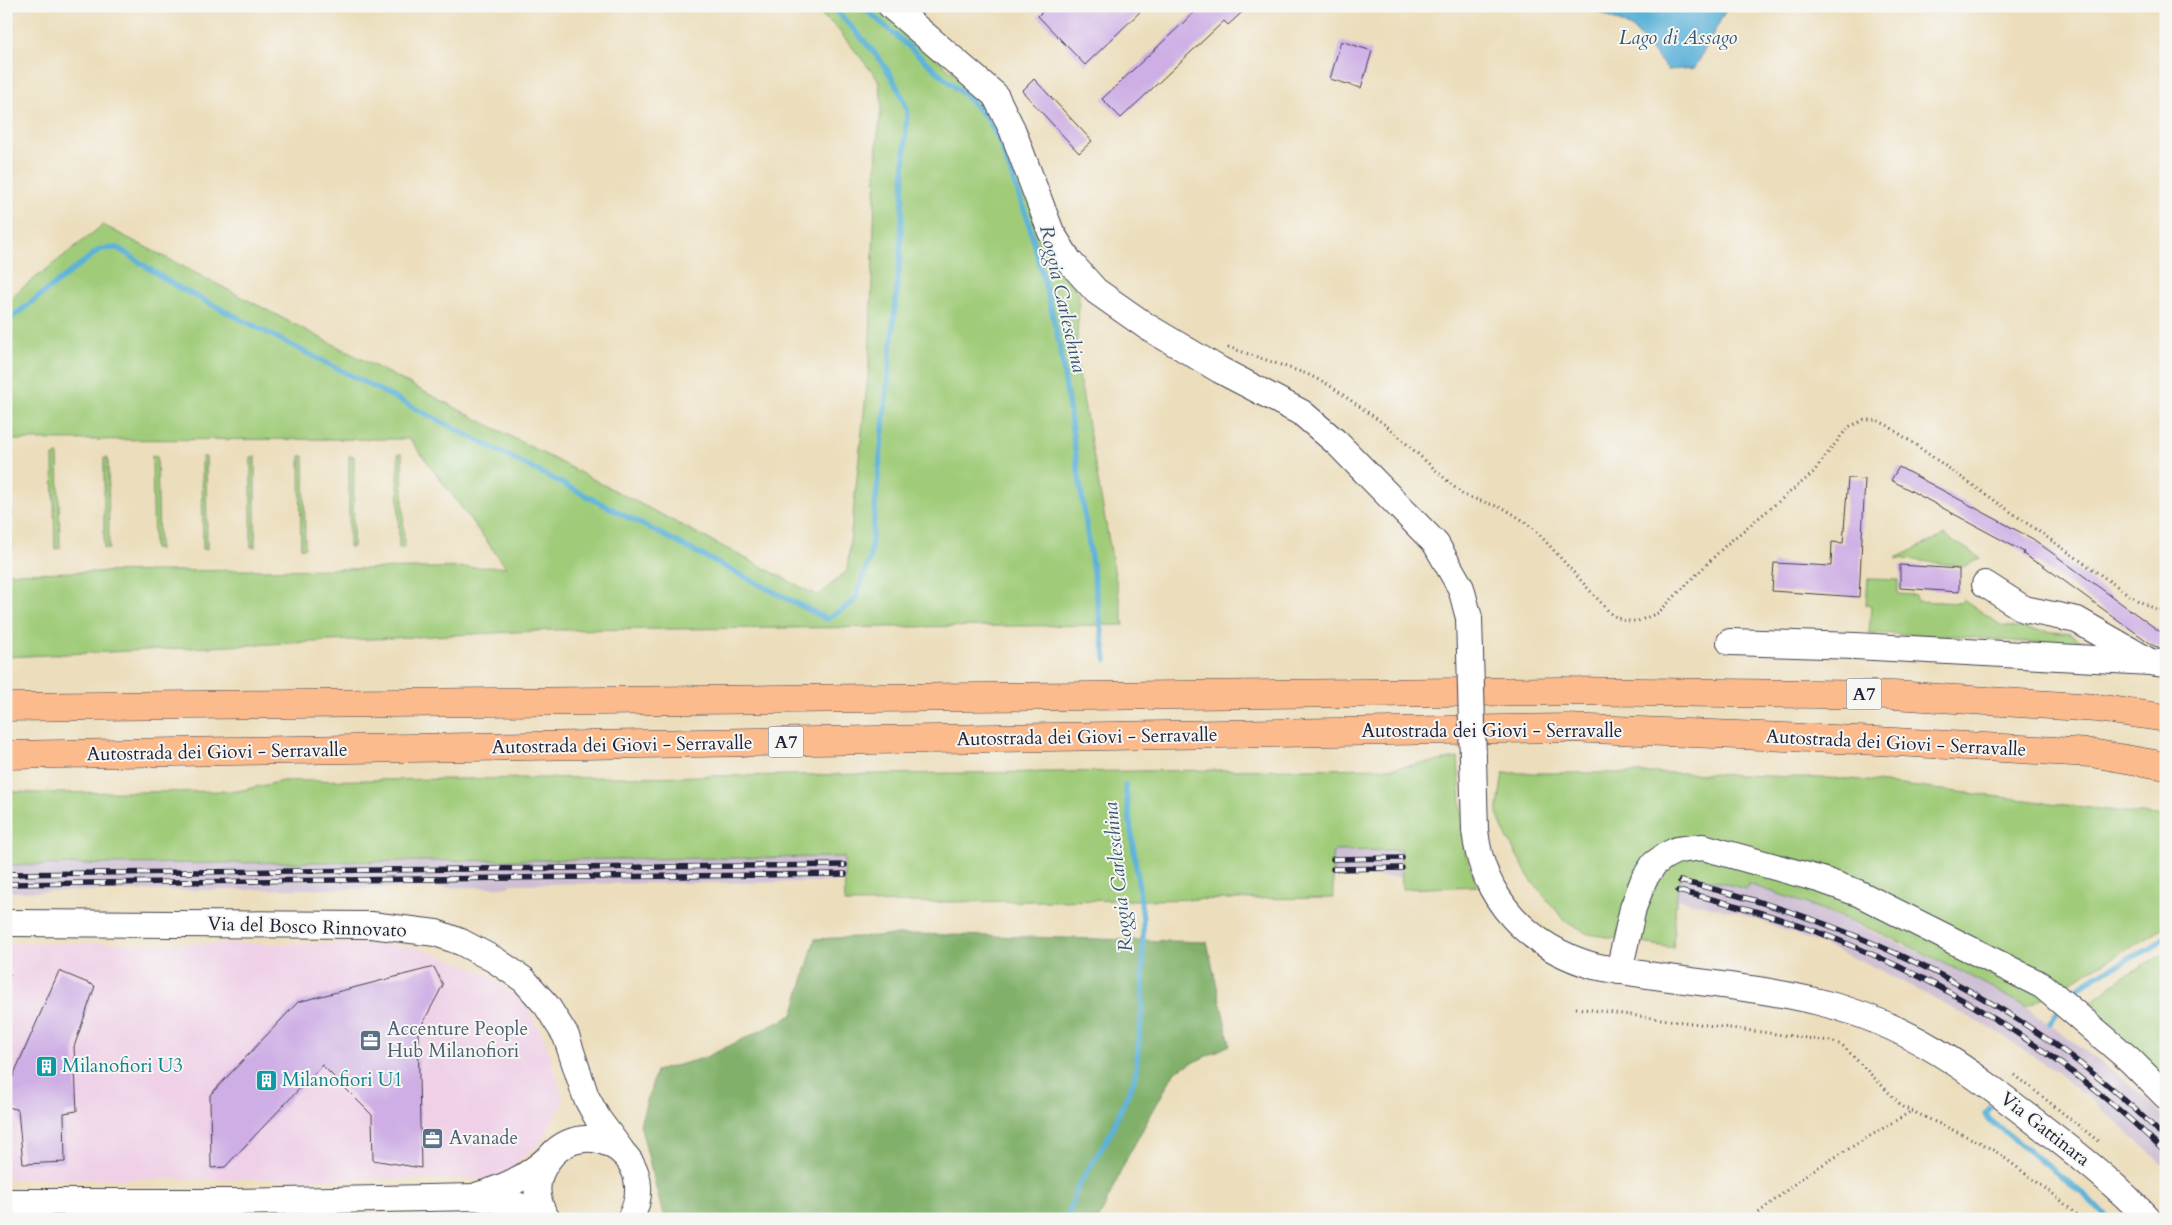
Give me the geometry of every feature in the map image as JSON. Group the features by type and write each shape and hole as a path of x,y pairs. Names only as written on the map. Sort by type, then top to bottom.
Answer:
{"highway":[{"name":"Autostrada dei Giovi - Serravalle","path":"6,707 1562,691 1893,695 2097,708 2166,718"},
{"name":"Autostrada dei Giovi - Serravalle","path":"6,755 1567,728 1859,740 2081,752 2166,766"}],"street":[{"name":"Via Gattinara","path":"891,6 995,96 1012,129 1051,232 1069,261 1096,291 1146,326 1220,370 1302,413 1337,443 1436,544 1461,588 1469,618 1475,830 1487,877 1499,898 1519,924 1532,936 1575,960 1619,971 1819,1002 1865,1016 1935,1049 1969,1070 2093,1167 2148,1219"},
{"path":"1985,584 2024,609 2076,620 2158,663"},
{"path":"1730,642 1855,646 2158,663"},
{"path":"1619,971 1633,908 1644,879 1654,864 1677,850 1703,847 1822,880 1858,893 2043,986 2130,1060 2166,1096"},
{"name":"Via del Bosco Rinnovato","path":"6,923 371,925 436,934 461,942 495,960 524,980 547,1006 566,1036 586,1097 598,1119 631,1162 637,1176 639,1191 636,1207 630,1219"},
{"name":"Via del Bosco Rinnovato","path":"568,1143 577,1122 581,1101 576,1066"},
{"path":"458,1204 506,1187 526,1177 556,1150 568,1143 581,1139 595,1139 609,1143 621,1150"},
{"path":"546,1160 539,1176 537,1194 542,1211 547,1219"},
{"path":"6,1202 213,1210 508,1201 530,1208 543,1219"}],"path":[{"path":"1228,347 1307,374 1329,385 1388,426 1462,495 1505,508 1524,521 1539,534 1612,615 1625,621 1638,621 1658,613 1727,544 1812,474 1848,427 1864,420 1875,420 1887,425 2135,598 2157,610 2166,611"},
{"path":"6,986 7,974"},
{"path":"1576,1008 1830,1041 1852,1053 1896,1101 1910,1112 1981,1143 1998,1153 2057,1197 2081,1219"},
{"path":"1751,1219 1808,1174 1910,1112"}],"shaded area":[{"path":"1402,850 1402,877 1333,877 1333,851"},
{"path":"844,857 845,882 510,884 509,887 6,892 6,865"},
{"path":"1682,873 1747,888 1748,884 1816,907 1973,976 2026,1007 2123,1079 2166,1118 2166,1168 2110,1116 2059,1074 1999,1033 1878,969 1816,942 1739,913 1676,899"},
{"path":"6,943 373,944 416,947 482,971 522,1001 544,1037 564,1102 539,1144 496,1179 6,1179"},
{"path":"500,1214 513,1219 358,1219"}],"green space":[{"path":"811,6 874,6 968,85 1005,135 1044,236 1079,295 1076,359 1124,625 555,630 6,657 6,573 506,567 410,439 6,440 6,301 103,225 818,596 847,571 869,366 877,143 882,103 878,79 835,26"},
{"path":"398,454 402,454 404,548 399,548"},
{"path":"58,455 60,548 55,549 53,456"},
{"path":"152,456 157,456 159,549 154,549"},
{"path":"300,456 304,456 305,548 301,548"},
{"path":"349,456 354,456 353,547 349,547"},
{"path":"202,457 206,457 207,549 203,549"},
{"path":"251,457 255,457 255,547 251,547"},
{"path":"6,458 10,458 12,550 6,550"},
{"path":"104,458 108,458 109,549 104,549"},
{"path":"1944,535 1981,558 1964,566 1896,558"},
{"path":"1868,579 1898,580 1898,594 1916,595 1917,601 1962,603 1963,599 2002,626 2070,634 2094,648 1956,636 1869,633 1871,606 1866,605"},
{"path":"1458,758 1464,850 1478,886 1402,889 1401,850 1333,851 1333,898 845,903 844,857 6,865 6,791 33,793 238,791 283,781 1393,768"},
{"path":"1503,773 1682,773 1851,779 2166,817 2166,927 2026,1007 1959,970 1890,938 1820,909 1748,884 1747,889 1682,873 1676,899 1673,948 1588,934 1566,922 1530,879 1503,830 1497,813"},
{"path":"917,934 1207,942 1230,1045 1175,1071 1127,1158 1099,1219 664,1219 640,1124 656,1071 704,1058 793,1015 815,939"},
{"path":"2166,953 2166,1096 2079,1016 2109,987 2141,966"}],"water":[{"name":"Lago di Assago","path":"1587,6 1728,6 1695,68 1668,70 1633,29"}],"building":[{"path":"1048,6 1146,6 1085,65 1038,16"},
{"path":"1201,6 1249,6 1228,25 1224,21 1121,118 1102,99"},
{"path":"1341,41 1372,51 1361,88 1330,79"},
{"path":"1034,79 1092,141 1079,153 1022,91"},
{"path":"1899,467 2033,539 2166,636 2166,649 2154,646 2038,562 2023,554 2024,552 1891,480"},
{"path":"1848,478 1865,479 1859,597 1772,591 1774,563 1831,566 1832,542 1843,543"},
{"path":"1900,565 1959,569 1959,592 1900,588"},
{"name":"Milanofiori U1","path":"434,967 443,985 418,1032 421,1168 373,1160 372,1115 322,1065 225,1167 211,1168 210,1095 298,1002"},
{"name":"Milanofiori U3","path":"59,971 95,986 74,1047 77,1111 64,1113 65,1162 23,1164 18,1110 6,1106 6,1092"}],"waterway":[{"path":"6,322 100,249 118,248 174,285 827,619 854,602 870,558 900,258 907,109 893,79 884,66 832,6"},
{"name":"Roggia Carleschina","path":"862,6 971,101 987,118 998,138 1028,220 1060,348 1106,660"},
{"name":"Roggia Carleschina","path":"1067,1219 1077,1188 1109,1136 1135,1078 1143,1004 1143,918 1125,785"},
{"path":"2074,990 2110,968 2152,948 2166,936"},
{"path":"2050,1023 2060,1008"},
{"path":"1990,1108 1986,1115 1990,1120 2088,1198 2108,1219"}],"railway":[{"path":"1333,859 1402,858"},
{"path":"6,874 845,865"},
{"path":"1333,869 1402,868"},
{"path":"6,884 845,874"},
{"path":"1680,881 1747,898 1814,920 1879,946 1941,976 2002,1010 2060,1048 2115,1091 2166,1139"},
{"path":"1678,891 1747,909 1813,931 1878,957 1940,988 2001,1022 2058,1062 2114,1105 2166,1153"}],"place":[{"name":"Accenture People Hub Milanofiori","path":"371,1040"},
{"name":"Milanofiori U3","path":"46,1066"},
{"name":"Milanofiori U1","path":"266,1080"},
{"name":"Avanade","path":"433,1138"}]}
